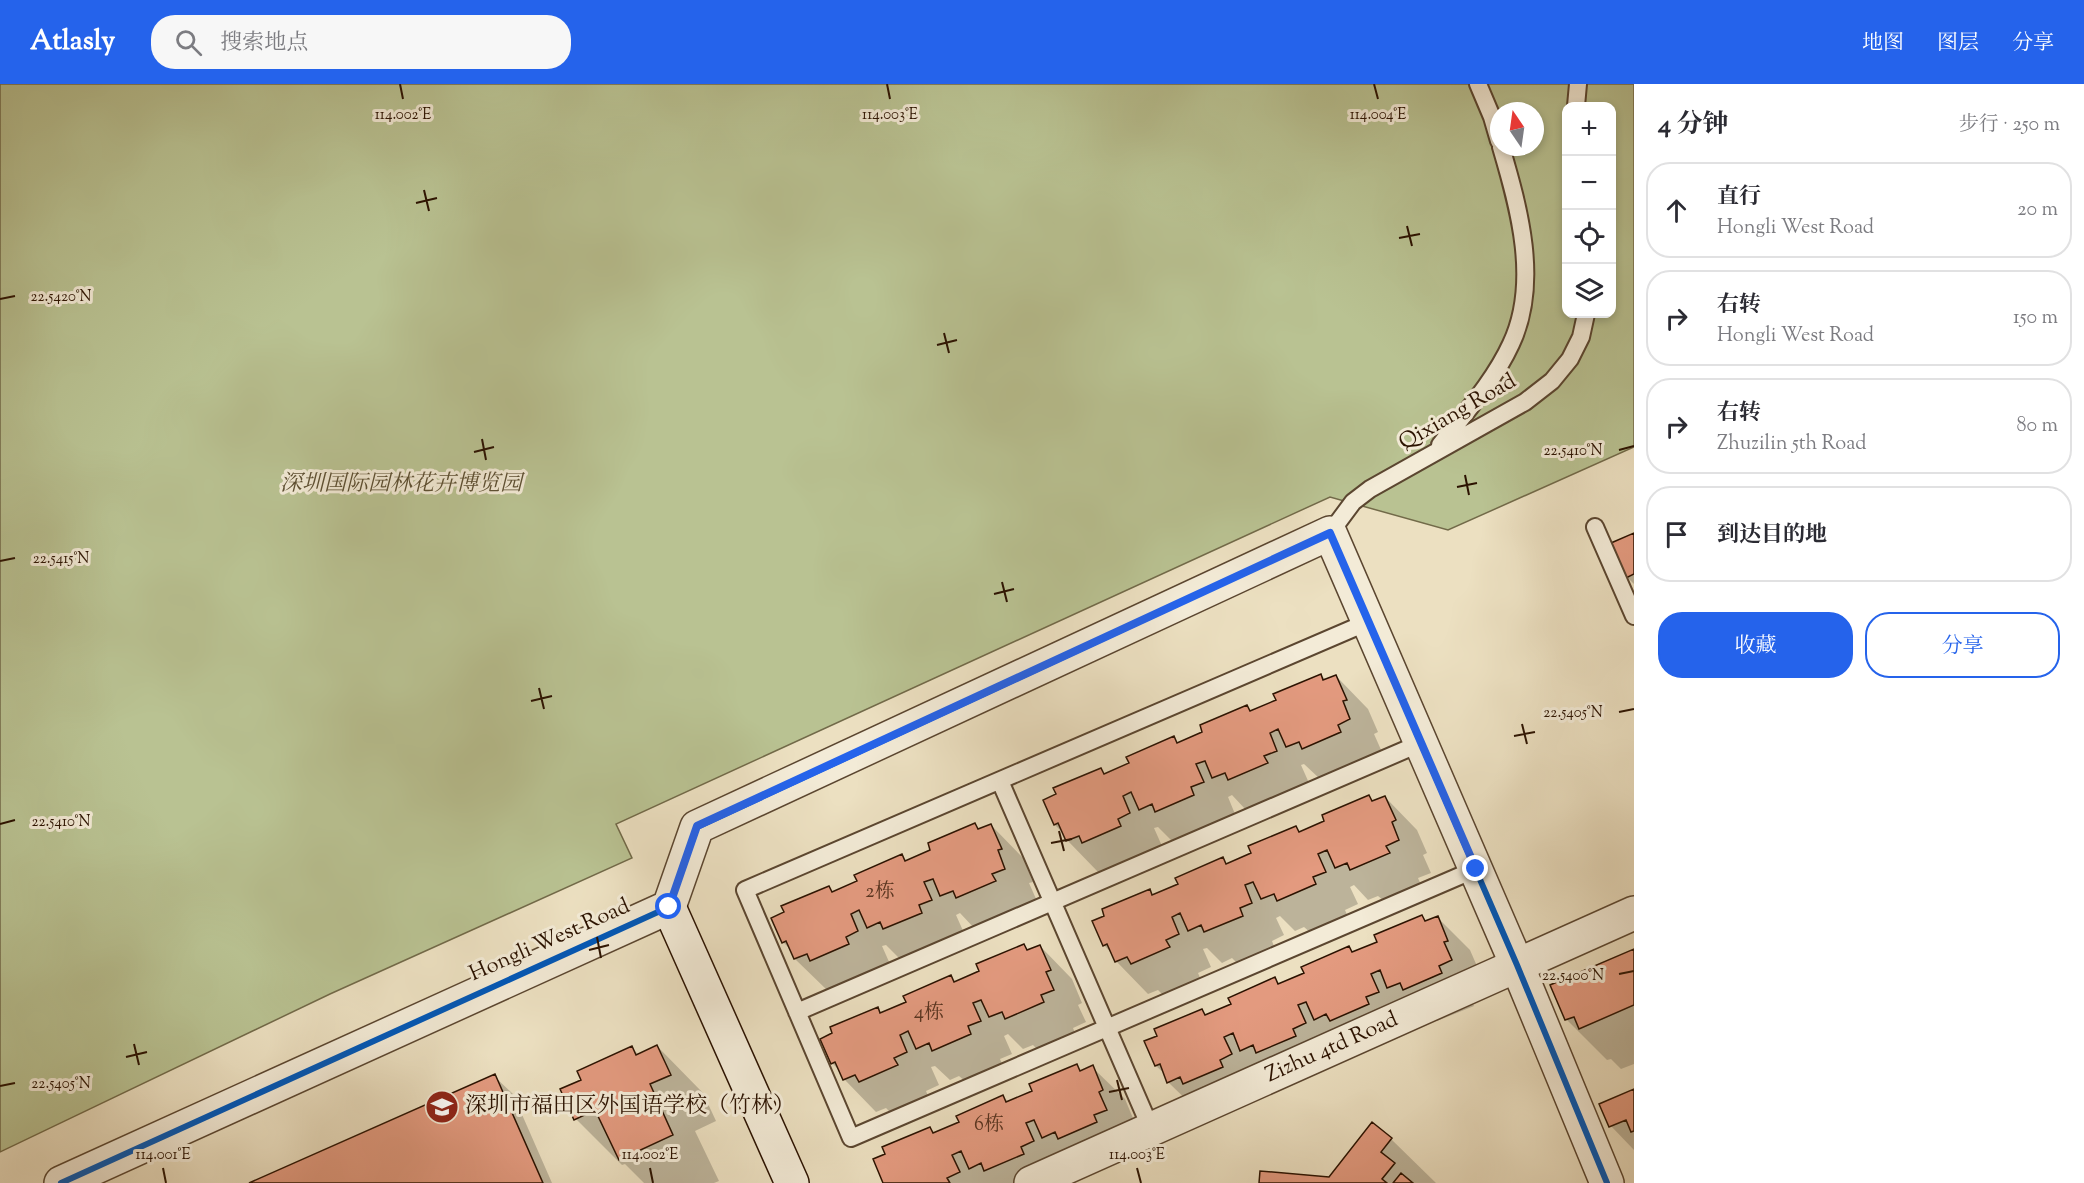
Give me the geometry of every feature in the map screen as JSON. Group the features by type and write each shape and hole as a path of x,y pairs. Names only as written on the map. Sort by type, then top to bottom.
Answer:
{"street":[{"path":"792,1183 669,907 697,826 1330,533 1517,965 1607,1183"},
{"name":"Hongli West Road","path":"61,1183 669,907"},
{"name":"Zizhu 4td Road","path":"1031,1183 1634,913"}],"lane":[{"path":"1478,84 1490,112"},
{"path":"1576,102 1578,84"},
{"path":"1436,451 1492,379 1511,344 1521,319 1526,286 1524,249 1517,207 1503,156"},
{"name":"Qixiang Road","path":"1330,533 1353,502 1370,489 1525,402 1552,381 1570,359 1581,337 1585,318"},
{"path":"1595,527 1634,616"},
{"path":"1368,622 745,890 851,1138 1476,869"},
{"path":"797,1012 1421,743"},
{"path":"1000,781 1151,1129"}],"green space":[{"name":"深圳国际园林花卉博览园","path":"0,84 1634,84 1634,447 1448,530 1330,497 616,824 632,858 330,994 0,1152"}],"building":[{"path":"1634,533 1634,574 1626,578 1611,543"},
{"path":"1321,674 1323,680 1336,675 1347,700 1343,701 1350,719 1338,725 1341,732 1302,749 1299,742 1286,747 1278,729 1270,733 1277,751 1264,756 1268,763 1228,780 1225,773 1212,778 1205,761 1196,764 1204,782 1191,787 1194,795 1155,812 1152,804 1139,810 1131,792 1123,796 1130,813 1118,819 1121,826 1082,843 1079,836 1066,841 1058,823 1054,825 1043,800 1056,794 1053,788 1101,768 1104,774 1129,763 1126,757 1174,736 1177,743 1202,732 1200,725 1247,705 1250,711 1276,700 1273,694"},
{"path":"1369,795 1372,801 1385,796 1396,820 1392,822 1399,840 1386,846 1390,853 1350,870 1347,863 1335,868 1327,850 1318,854 1326,872 1313,877 1316,884 1277,901 1274,894 1261,899 1253,882 1245,885 1252,903 1240,908 1243,916 1204,932 1201,925 1188,931 1180,913 1172,917 1179,934 1166,940 1170,947 1131,964 1127,957 1115,962 1107,944 1103,946 1092,921 1104,916 1102,909 1150,889 1152,895 1178,884 1175,878 1223,857 1226,864 1251,853 1248,846 1296,826 1299,832 1324,821 1322,815"},
{"path":"975,823 978,829 991,824 1002,849 998,850 1005,869 992,874 996,881 956,898 953,891 940,896 933,879 924,882 932,900 919,905 922,913 883,929 880,922 867,928 859,910 851,914 858,931 846,937 849,944 810,961 807,954 794,959 786,941 782,943 771,918 784,912 781,906 829,886 832,892 857,881 854,875 902,854 905,861 930,850 928,843"},
{"path":"1422,915 1425,921 1438,916 1448,941 1444,942 1452,960 1439,966 1442,973 1403,990 1400,983 1387,988 1380,970 1371,974 1379,992 1366,997 1369,1004 1330,1021 1326,1014 1314,1020 1306,1002 1298,1005 1306,1023 1293,1029 1296,1036 1256,1053 1253,1045 1240,1051 1233,1033 1224,1037 1232,1054 1220,1060 1223,1067 1183,1084 1180,1077 1167,1083 1160,1064 1155,1066 1144,1041 1157,1036 1154,1029 1202,1009 1205,1015 1231,1004 1228,998 1275,977 1278,984 1304,973 1301,967 1349,946 1352,952 1377,942 1374,935"},
{"path":"1024,944 1027,950 1040,945 1051,970 1046,972 1054,990 1041,995 1044,1002 1005,1019 1002,1012 989,1017 981,1000 973,1003 981,1021 968,1026 971,1034 932,1051 929,1043 916,1049 908,1031 900,1035 907,1052 894,1058 898,1065 859,1082 855,1075 843,1080 835,1062 831,1064 820,1039 832,1033 830,1027 878,1007 880,1013 906,1002 903,996 951,975 954,982 979,971 976,964"},
{"path":"1634,949 1634,1005 1579,1029 1574,1017 1565,1020 1550,985"},
{"path":"657,1045 671,1075 650,1084 673,1135 619,1160 595,1110 574,1120 560,1089 581,1080 577,1071 632,1046 636,1055"},
{"path":"1077,1064 1080,1071 1093,1065 1103,1090 1099,1092 1107,1110 1094,1115 1097,1122 1058,1139 1055,1132 1042,1138 1034,1120 1026,1123 1034,1141 1021,1147 1024,1154 984,1171 981,1163 969,1169 961,1151 952,1155 960,1172 947,1178 950,1183 883,1183 873,1159 885,1154 882,1147 930,1127 933,1133 959,1122 956,1116 1003,1095 1006,1102 1032,1091 1029,1084"},
{"path":"495,1074 543,1183 249,1183"},
{"path":"1634,1089 1634,1131 1631,1132 1626,1120 1609,1127 1599,1104"},
{"path":"1372,1122 1392,1138 1381,1152 1395,1163 1382,1179 1387,1183 1259,1183 1260,1171 1329,1177"},
{"path":"1401,1173 1413,1183 1393,1183"}],"cycle path":[{"path":"61,1183 669,907 697,827 1330,533 1517,965 1607,1183"}],"place":[{"name":"深圳市福田区外国语学校（竹林）","path":"442,1107"}],"route":[{"path":"669,907 697,826 1330,533 1476,869"}]}
